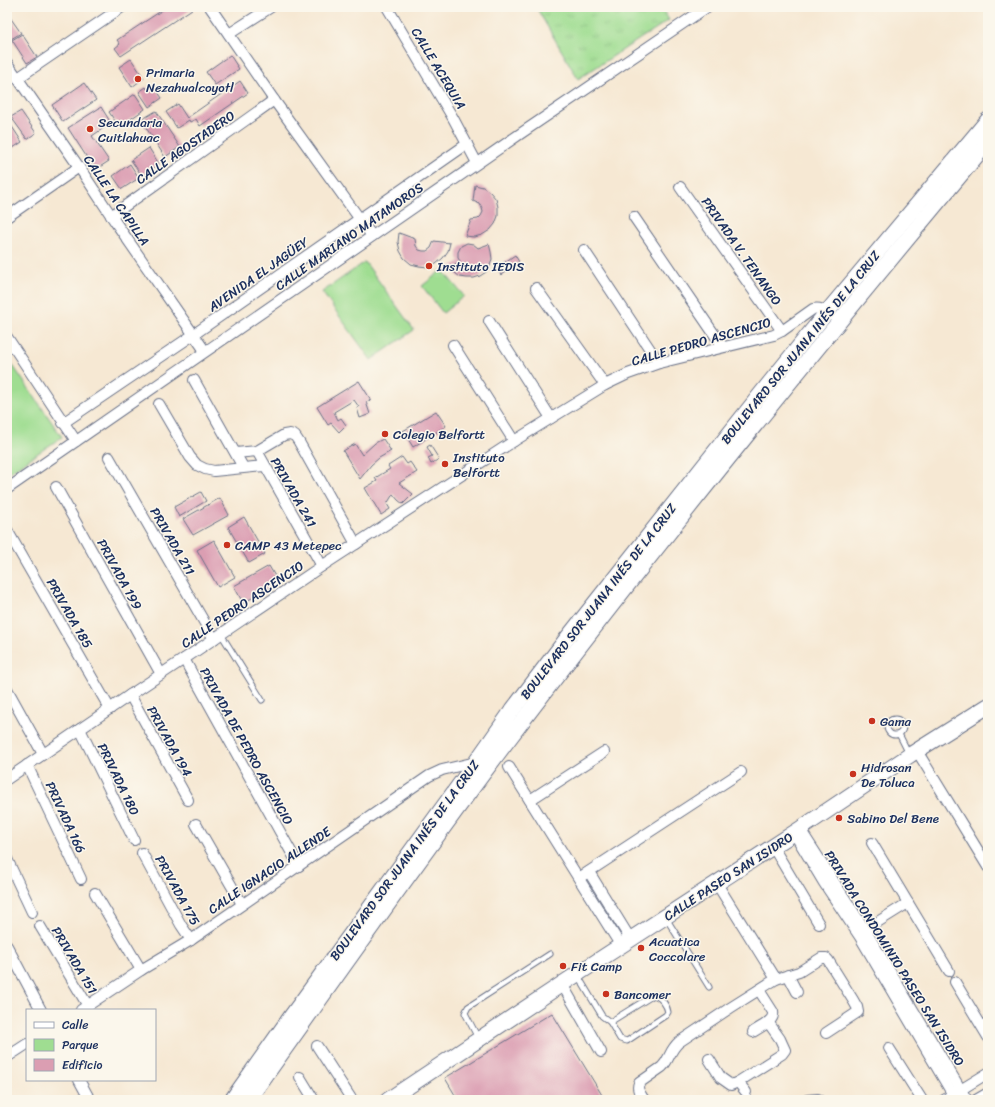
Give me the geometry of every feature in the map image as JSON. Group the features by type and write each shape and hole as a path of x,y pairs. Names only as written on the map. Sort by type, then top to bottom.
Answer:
{"main road":[{"name":"BOULEVARD SOR JUANA INÉS DE LA CRUZ","path":"248,1100 450,817 603,616 712,478 833,316 988,120"},
{"name":"BOULEVARD SOR JUANA INÉS DE LA CRUZ","path":"232,1100 511,712 565,641 709,459 833,316 988,142"},
{"name":"CALLE PASEO SAN ISIDRO","path":"388,1100 562,984 773,847 913,753 987,710"}],"street":[{"path":"18,78 122,7"},
{"path":"210,7 274,100 372,236"},
{"path":"229,34 271,7"},
{"name":"CALLE ACEQUIA","path":"387,7 453,118 477,164"},
{"name":"CALLE MARIANO MATAMOROS","path":"7,489 372,236 707,7"},
{"name":"CALLE LA CAPILLA","path":"7,63 205,351"},
{"name":"CALLE AGOSTADERO","path":"111,216 274,100"},
{"name":"AVENIDA EL JAGÜEY","path":"63,423 193,335 467,144"},
{"path":"7,217 79,167"},
{"name":"PRIVADA V. TENANGO","path":"680,187 782,331"},
{"path":"634,217 723,347"},
{"path":"584,250 659,363"},
{"path":"536,288 605,385"},
{"name":"CALLE PEDRO ASCENCIO","path":"7,779 160,674 322,566 514,441 605,385 628,374 659,363 765,337 782,331 804,314 816,308 821,309 833,316"},
{"path":"489,321 551,418"},
{"path":"7,337 76,441"},
{"path":"453,345 514,441"},
{"path":"194,380 243,467"},
{"path":"159,404 190,457 198,466 214,471 264,466"},
{"path":"236,453 257,451 284,435 290,434 295,436 356,544"},
{"name":"PRIVADA 241","path":"257,451 264,466 322,566"},
{"name":"PRIVADA 211","path":"109,457 217,636"},
{"name":"PRIVADA 199","path":"56,487 160,674"},
{"name":"PRIVADA 185","path":"7,530 110,709"},
{"name":"PRIVADA DE PEDRO ASCENCIO","path":"184,659 299,866"},
{"path":"7,691 44,754"},
{"name":"PRIVADA 194","path":"130,695 188,800"},
{"name":"PRIVADA 180","path":"80,729 134,840"},
{"path":"530,800 604,752"},
{"path":"913,753 988,868"},
{"name":"CALLE IGNACIO ALLENDE","path":"85,1008 141,970 191,940 429,776 442,770 476,762"},
{"name":"PRIVADA 166","path":"28,766 81,879"},
{"path":"509,767 579,878 626,943"},
{"path":"579,878 741,772"},
{"path":"196,824 242,904"},
{"name":"PRIVADA CONDOMINIO PASEO SAN ISIDRO","path":"797,831 864,935 954,1096 967,1100"},
{"path":"872,843 949,971"},
{"path":"773,847 819,924"},
{"name":"PRIVADA 175","path":"142,853 181,925 191,940"},
{"path":"7,859 32,912"},
{"path":"589,872 626,943"},
{"path":"717,884 776,979"},
{"path":"95,893 141,970"},
{"path":"864,935 876,924 908,903"},
{"name":"PRIVADA 151","path":"40,926 85,1008"},
{"path":"7,946 40,1009"},
{"path":"644,1100 638,1090 639,1083 665,1064 675,1046 730,1008 776,979 799,972 821,958 828,960 853,1000 858,1012 826,1033"},
{"path":"788,975 797,992"},
{"path":"955,982 988,1037"},
{"path":"562,984 600,1052"},
{"path":"753,1032 774,1016 759,990"},
{"path":"979,1022 988,1016"},
{"path":"709,1059 721,1078 731,1085 738,1082 782,1054 785,1050 780,1039 768,1022"},
{"path":"7,1057 26,1045"},
{"path":"317,1046 352,1100"},
{"path":"889,1048 922,1100"},
{"path":"954,1096 988,1073"},
{"path":"300,1077 314,1100"},
{"path":"80,1081 90,1100"},
{"path":"738,1082 746,1092"},
{"path":"976,1100 988,1093"},
{"path":"807,1100 820,1100"}],"lane":[{"path":"217,636 262,700"},
{"path":"899,734 913,753"},
{"path":"666,917 709,987"},
{"path":"479,1039 465,1013 468,1007 550,954"},
{"path":"577,975 602,1016 610,1022 620,1039 627,1041 666,1015 668,1008 659,997 655,995 610,1022"}],"green space":[{"path":"536,7 661,7 669,20 578,79"},
{"path":"365,262 414,330 371,360 322,292"},
{"path":"442,270 464,296 443,313 422,286"},
{"path":"7,357 62,437 7,474"}],"building":[{"path":"167,7 195,7 121,56 115,48 120,44 117,40"},
{"path":"7,13 21,33 11,39 7,33"},
{"path":"22,34 37,57 27,63 12,40"},
{"path":"230,55 239,69 215,85 206,72"},
{"path":"131,59 144,78 132,87 119,67"},
{"path":"240,81 248,93 200,126 196,119 190,122 189,120 177,128 166,112 178,104 187,118"},
{"path":"84,83 96,100 63,122 52,105"},
{"path":"153,85 162,98 149,107 139,92 146,87 147,89"},
{"path":"135,94 145,109 119,127 109,112"},
{"path":"101,107 111,123 92,136 109,161 95,170 68,128"},
{"path":"21,111 36,133 27,139 11,117"},
{"path":"156,111 180,147 165,157 141,120"},
{"path":"7,119 22,142 13,148 7,140"},
{"path":"149,148 159,164 142,176 131,160"},
{"path":"130,164 139,178 122,189 113,176"},
{"path":"475,185 483,187 496,199 498,216 495,224 490,230 482,235 474,237 465,236 471,220 478,219 483,212 480,204 473,201"},
{"path":"399,233 415,239 416,246 419,250 427,251 431,248 434,241 450,243 448,251 436,264 428,267 411,264 404,258 400,251 398,242"},
{"path":"467,243 473,244 478,248 489,244 491,252 492,259 490,266 486,272 474,278 460,277 450,267 460,261 458,258 458,252 461,246"},
{"path":"515,255 519,262 501,275 496,268"},
{"path":"359,381 371,400 366,402 370,414 360,418 357,408 359,407 354,400 334,412 338,420 341,418 346,425 339,432 331,423 328,425 317,407"},
{"path":"436,411 446,426 413,447 403,431"},
{"path":"383,439 391,451 371,465 360,479 343,451 355,444 362,455 375,443"},
{"path":"430,445 439,459 431,464 428,458 432,456 427,447"},
{"path":"402,457 407,464 410,462 417,472 399,483 413,494 403,504 393,494 387,504 390,509 381,515 365,488 377,481 375,478 390,469 388,466"},
{"path":"201,492 206,501 179,517 174,507"},
{"path":"220,498 229,515 193,535 183,519"},
{"path":"244,517 265,554 249,563 228,527"},
{"path":"214,540 235,577 218,587 197,550"},
{"path":"269,566 279,583 243,603 234,586"},
{"path":"552,1013 605,1100 458,1100 445,1078"}],"place":[{"name":"Primaria Nezahualcoyotl","path":"138,79"},
{"name":"Secundaria Cuitlahuac","path":"90,129"},
{"name":"Instituto IEDIS","path":"429,266"},
{"name":"Colegio Belfortt","path":"385,434"},
{"name":"Instituto Belfortt","path":"445,464"},
{"name":"CAMP 43 Metepec","path":"227,545"},
{"name":"Gama","path":"872,721"},
{"name":"Hidrosan De Toluca","path":"853,774"},
{"name":"Sabino Del Bene","path":"839,818"},
{"name":"Acuatica Coccolare","path":"641,948"},
{"name":"Fit Camp","path":"563,966"},
{"name":"Bancomer","path":"606,994"}]}
